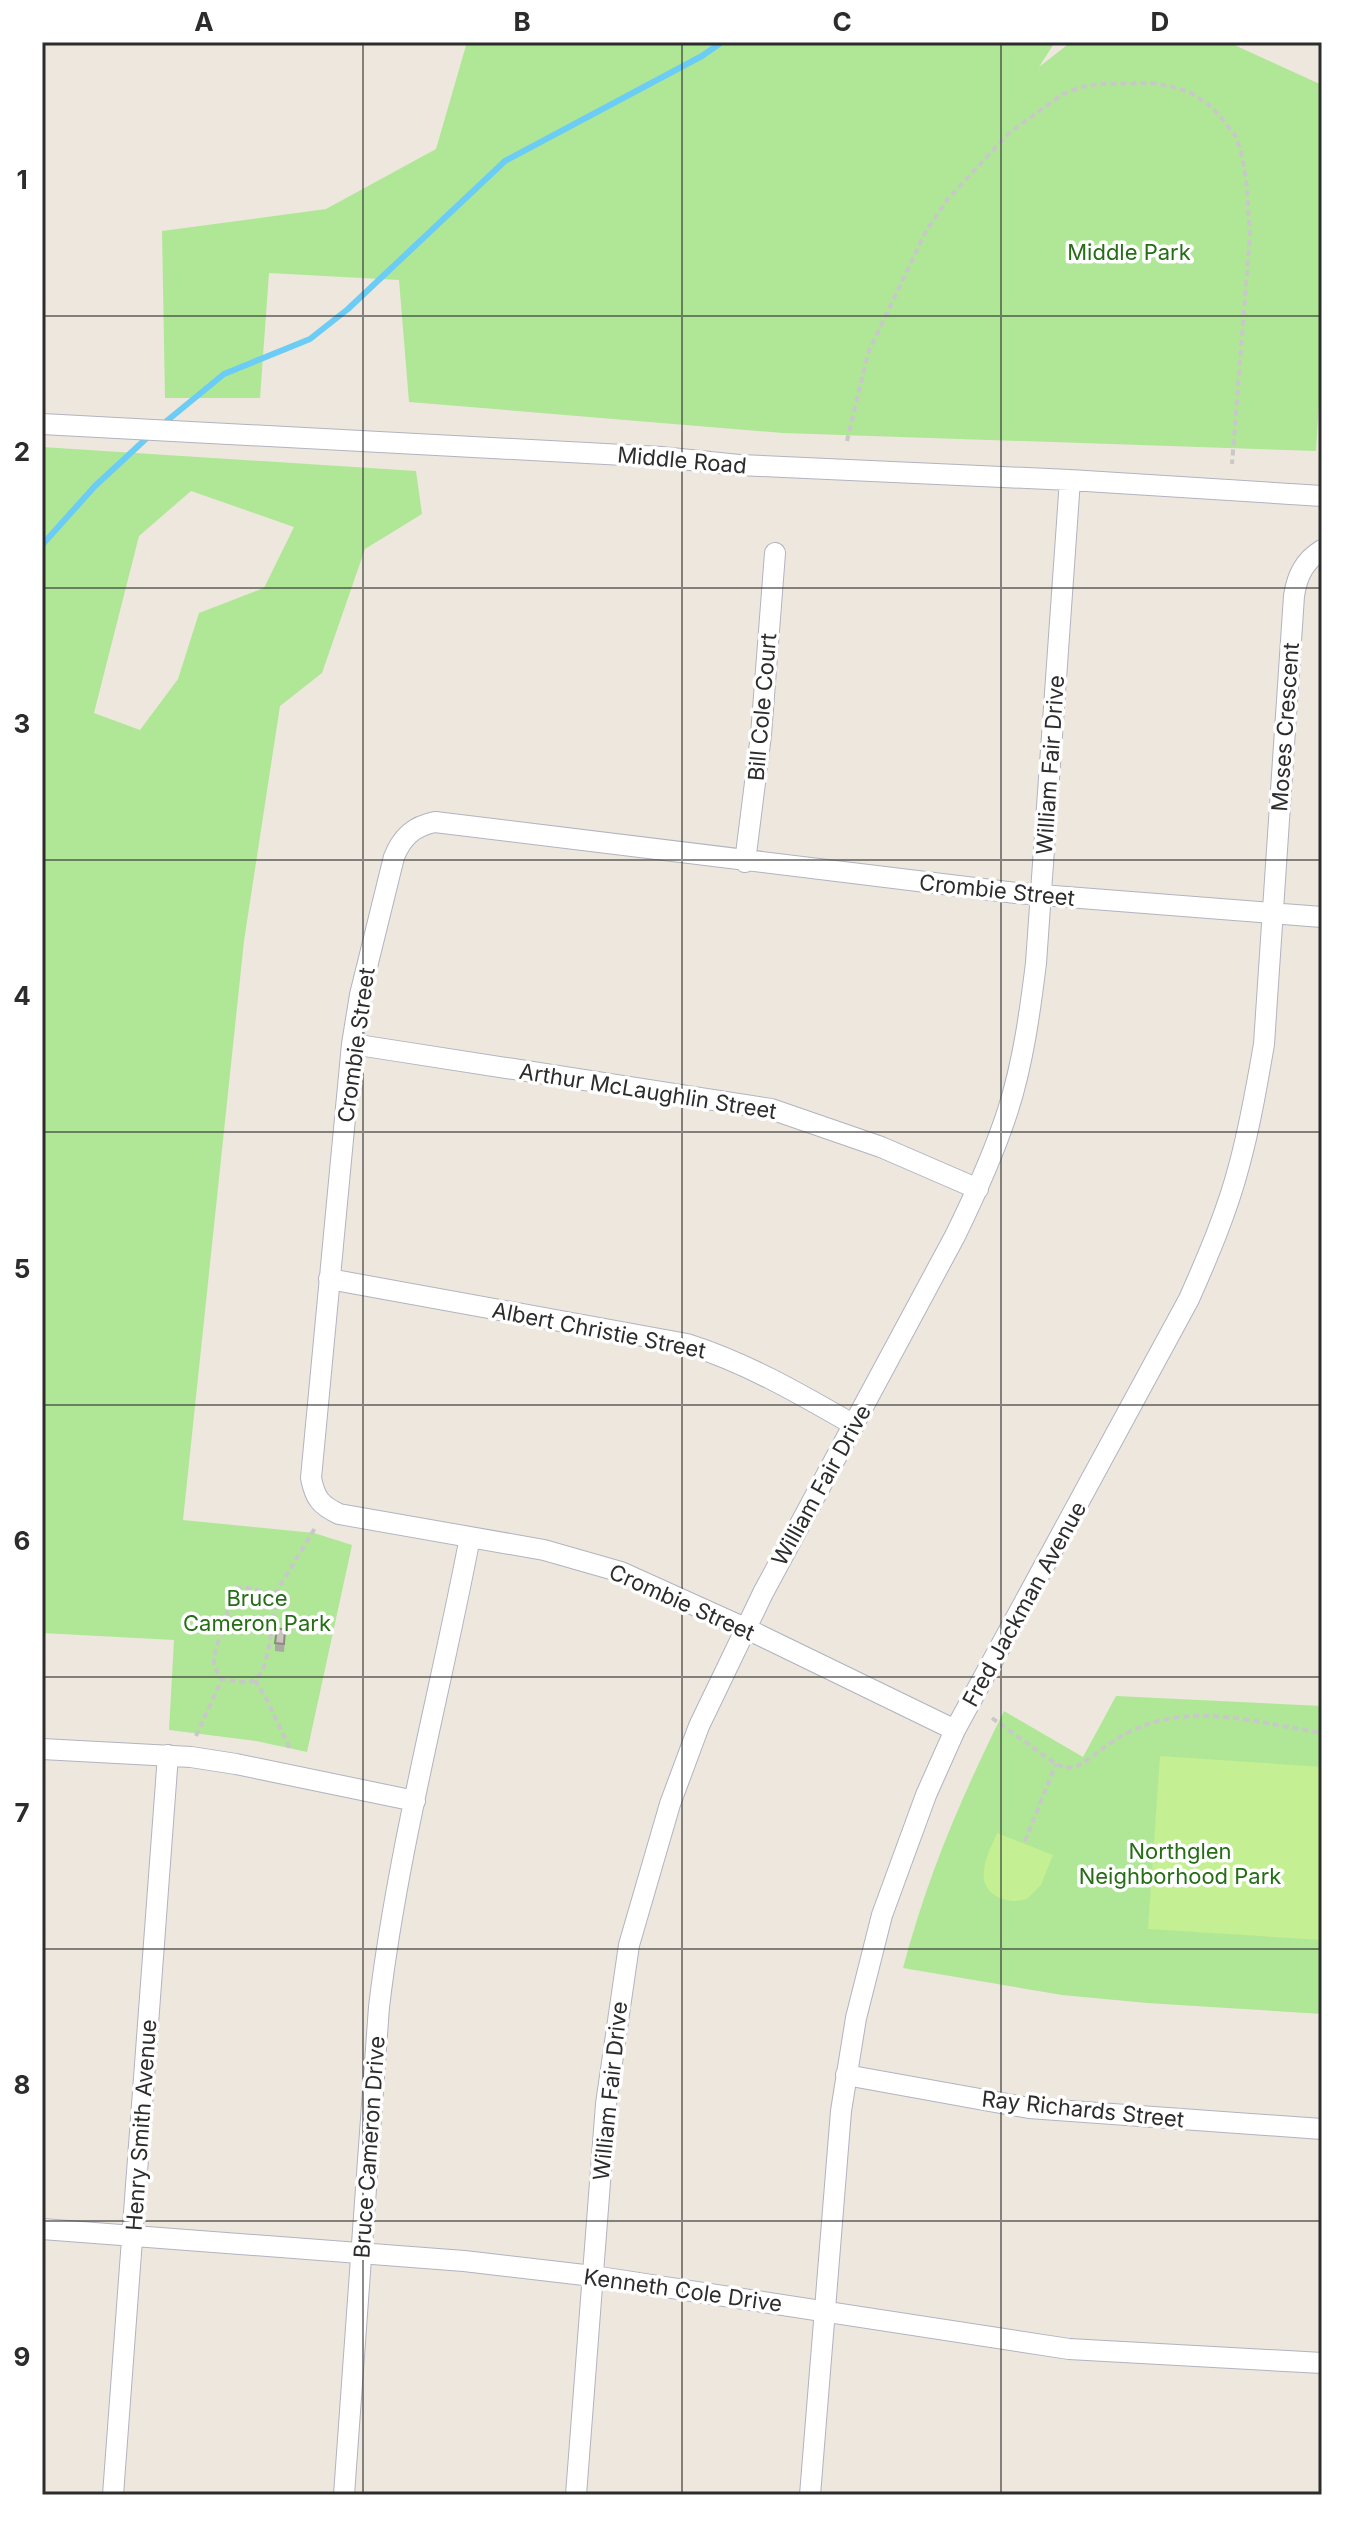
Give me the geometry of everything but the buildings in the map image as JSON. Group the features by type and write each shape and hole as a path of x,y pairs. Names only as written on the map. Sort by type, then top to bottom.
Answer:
{"street":[{"name":"Middle Road","path":"42,424 1322,496"},
{"name":"William Fair Drive","path":"576,2495 606,2104 629,1945 670,1804 699,1726 745,1628 978,1189 1009,1108 1026,1035 1036,963 1070,480"},
{"name":"Moses Crescent","path":"1273,915 1294,596 1304,566 1322,550"},
{"name":"Bill Cole Court","path":"745,862 761,735 775,553"},
{"name":"Crombie Street","path":"955,1730 666,1591 581,1559 339,1514 319,1502 311,1478 352,1044 360,995 400,843 423,824 435,822 745,862 1041,895 1322,917"},
{"name":"Fred Jackman Avenue","path":"810,2495 841,2111 856,2018 882,1915 926,1795 955,1730 1162,1351 1217,1235 1254,1104 1264,1044 1273,915"},
{"name":"Arthur McLaughlin Street","path":"352,1044 771,1109 881,1147 978,1189"},
{"name":"Albert Christie Street","path":"329,1279 687,1344 754,1369 854,1425"},
{"name":"Bruce Cameron Drive","path":"344,2495 384,1966 399,1869 470,1537"},
{"path":"42,1749 168,1755 236,1764 415,1801"},
{"name":"Henry Smith Avenue","path":"113,2495 168,1755"},
{"name":"Ray Richards Street","path":"846,2075 1029,2108 1322,2129"},
{"name":"Kenneth Cole Drive","path":"42,2229 464,2261 593,2276 1069,2349 1322,2363"}],"path":[{"path":"847,441 868,353 925,233 947,200 1009,133 1063,94 1099,84 1151,83 1191,93 1209,105 1236,137 1244,165 1250,234 1232,464"},
{"path":"275,1594 244,1587 235,1589 230,1596 213,1658 215,1669 222,1679 248,1683 255,1680 266,1662 275,1594 315,1528"},
{"path":"196,1736 222,1679"},
{"path":"255,1680 291,1751"},
{"path":"992,1718 1066,1768 1076,1767 1140,1727 1195,1715 1220,1715 1322,1733"},
{"path":"1025,1841 1056,1764"}],"green space":[{"name":"Middle Park","path":"467,42 1055,42 1039,67 1071,42 1228,42 1322,85 1322,352 1316,451 783,433 409,402 399,280 269,273 260,398 165,398 162,231 326,209 436,149"},
{"name":"Bruce Cameron Park","path":"42,447 416,471 422,514 365,549 322,673 280,706 244,941 183,1520 314,1533 352,1545 307,1752 256,1741 169,1730 174,1640 42,1633","holes":["191,491 294,527 264,588 199,613 178,679 140,730 94,713 139,536"]},
{"name":"Northglen Neighborhood Park","path":"1116,1696 1322,1706 1322,2014 1062,1995 903,1968 923,1900 947,1837 1004,1711 1083,1757"},
{"path":"1160,1756 1322,1767 1322,1940 1148,1929"},
{"path":"997,1833 1053,1855 1041,1885 1027,1899 1015,1901 996,1896 985,1883 984,1866"}],"waterway":[{"path":"163,424 224,374 310,339 348,309 505,161 702,56 722,42"},
{"path":"42,545 95,486 149,436"}]}
